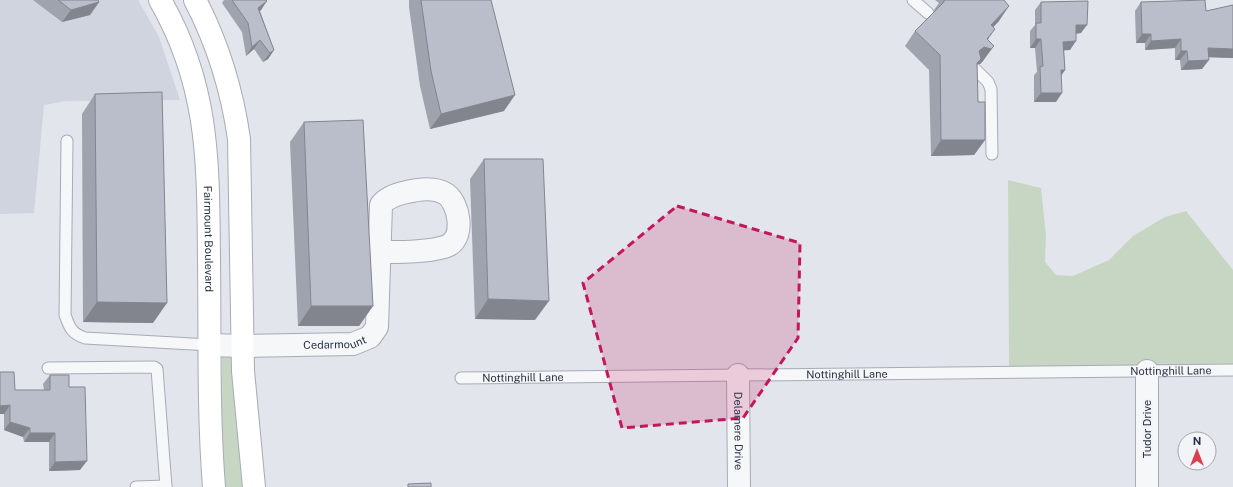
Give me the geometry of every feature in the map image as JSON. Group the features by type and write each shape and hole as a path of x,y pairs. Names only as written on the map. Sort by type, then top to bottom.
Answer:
{"main road":[{"name":"Fairmount Boulevard","path":"160,0 176,31 191,72 204,131 208,180 210,412 214,487"},
{"path":"195,0 221,59 237,122 241,182 244,400 254,487"}],"street":[{"name":"Cedarmount","path":"210,345 243,346 353,344 370,337 377,327 379,251"},
{"name":"Tudor Drive","path":"1147,371 1147,487"},
{"name":"Delamere Drive","path":"738,375 738,487"}],"lane":[{"path":"913,0 928,13"},
{"path":"975,70 988,82 991,89 992,154"},
{"path":"67,141 65,315 69,327 75,335 85,338 210,345"},
{"path":"48,368 154,367 157,369 166,487 136,487"},
{"name":"Nottinghill Lane","path":"461,378 1233,370"}],"highlighted area":[{"path":"677,206 800,243 798,338 743,418 622,428 583,283"}],"shaded area":[{"path":"0,0 138,0 159,37 180,100 66,101 44,105 34,213 0,214"}],"green space":[{"path":"1008,180 1041,188 1046,236 1045,262 1056,275 1073,276 1109,260 1133,236 1165,217 1186,211 1233,270 1233,364 1009,367"},
{"path":"222,356 230,356 232,360 244,487 225,487 222,433"}],"building":[{"path":"58,0 98,0 99,2 71,10"},
{"path":"232,0 267,1 258,8 274,50 270,53 260,40 252,47 248,23"},
{"path":"421,0 491,0 515,95 441,114 431,71"},
{"path":"944,0 1004,0 1009,6 991,25 995,29 987,39 994,46 991,49 984,47 979,51 981,59 977,63 978,102 985,102 985,140 941,140 940,55 915,31 944,2"},
{"path":"1205,0 1206,11 1233,5 1233,49 1208,48 1209,60 1188,61 1187,51 1181,51 1181,39 1151,41 1151,34 1142,34 1141,2"},
{"path":"1088,1 1087,25 1076,25 1076,41 1063,42 1065,70 1061,70 1062,93 1041,93 1040,67 1043,66 1041,39 1036,39 1036,23 1041,23 1041,2"},
{"path":"162,92 167,303 97,302 95,94"},
{"path":"363,120 373,306 311,306 304,122"},
{"path":"484,159 543,159 549,301 488,299"},
{"path":"0,372 14,372 15,390 50,390 50,375 69,375 69,387 85,387 87,461 55,462 55,433 30,433 30,428 10,422 10,405 0,406"},
{"path":"431,483 431,487 408,487 408,484"}]}
